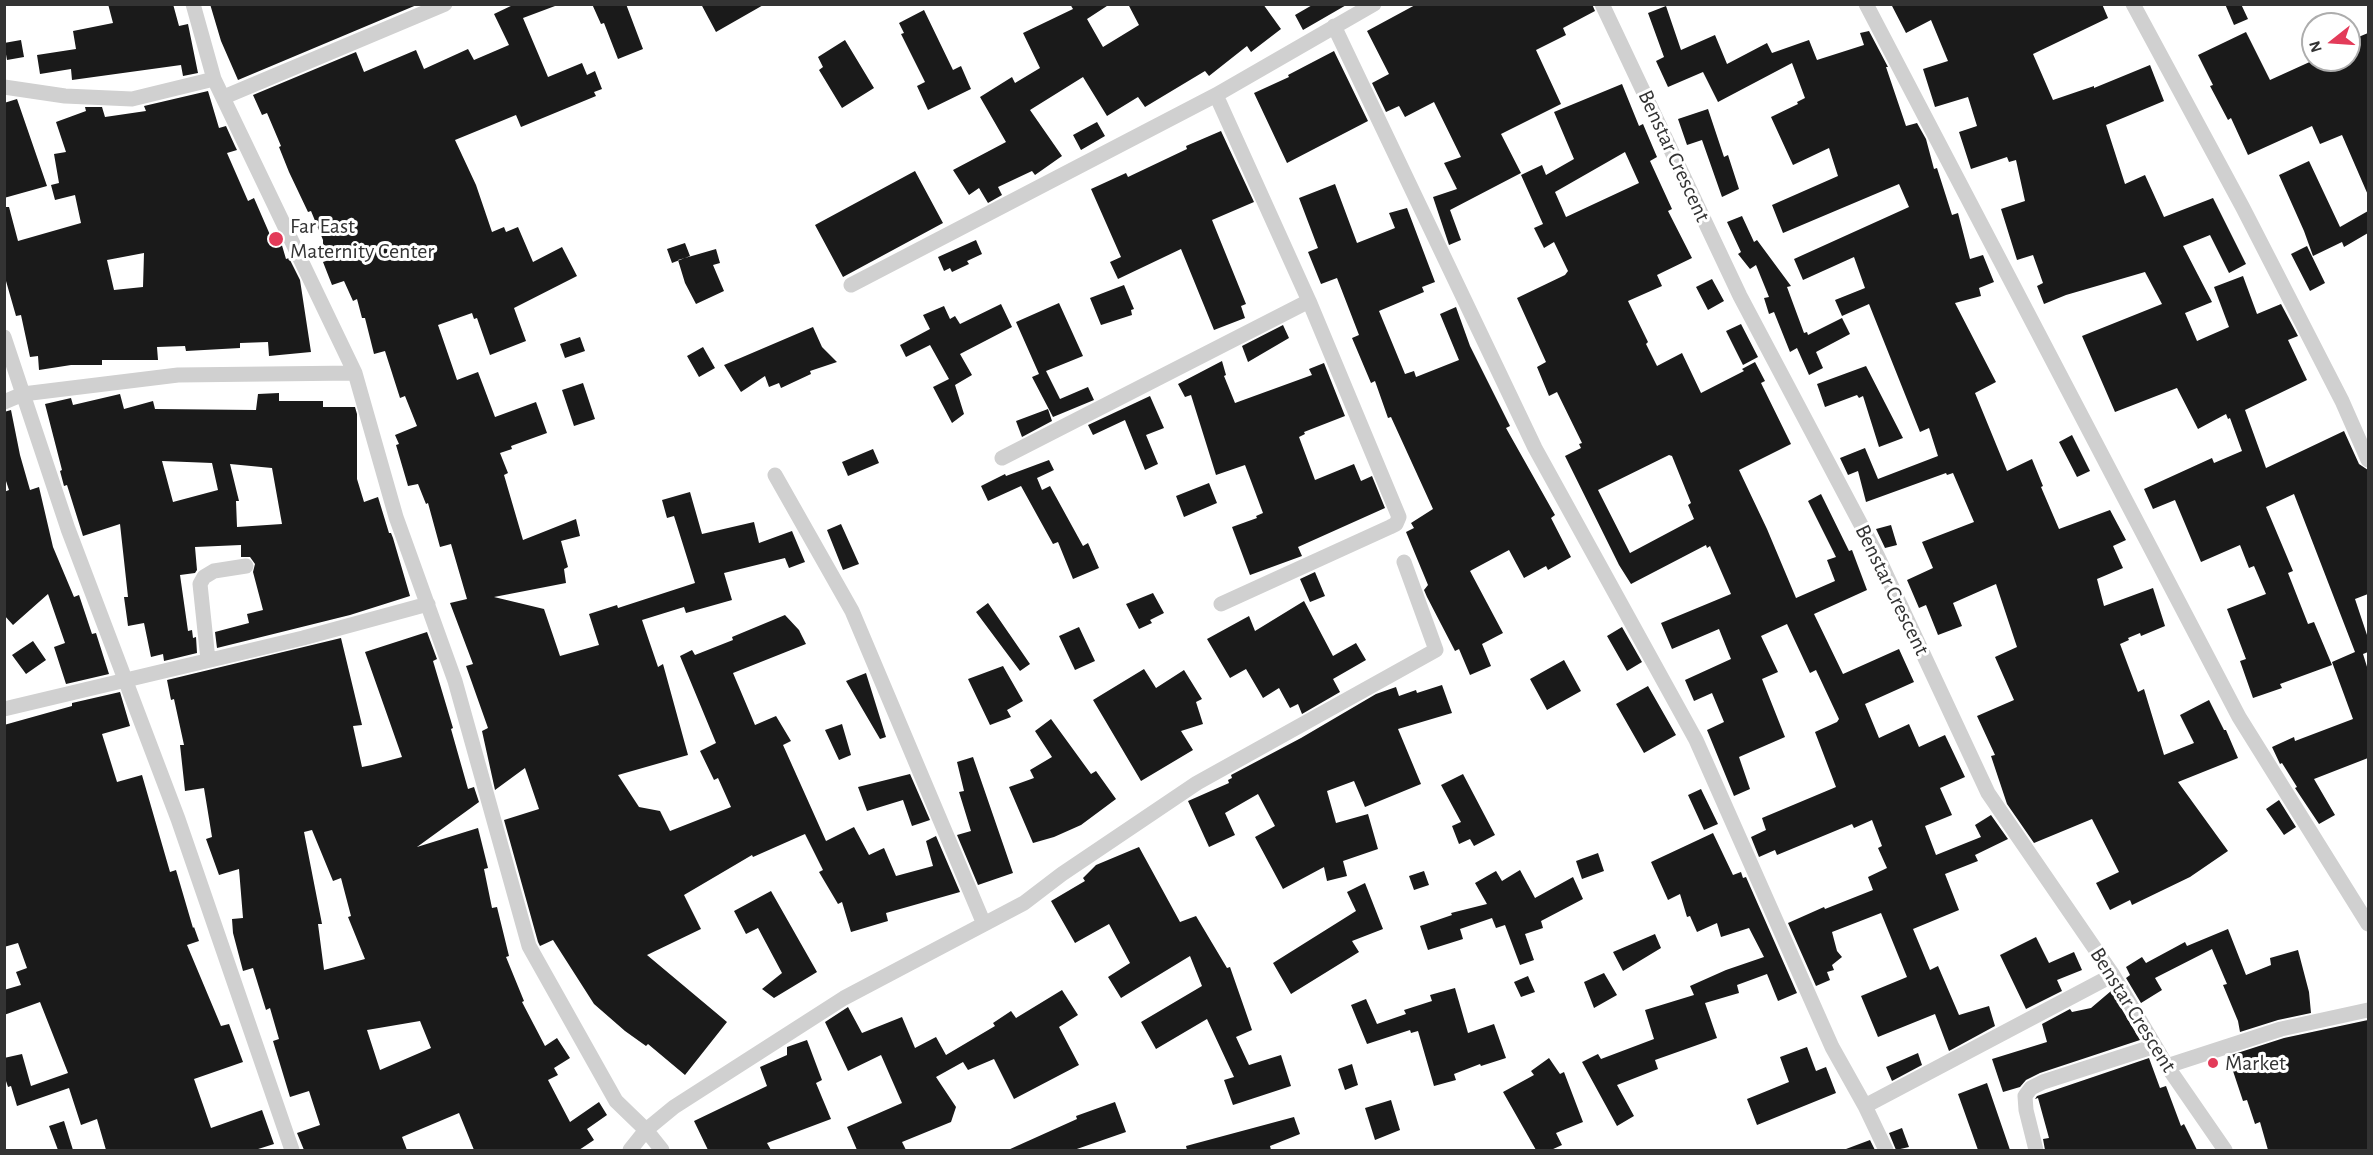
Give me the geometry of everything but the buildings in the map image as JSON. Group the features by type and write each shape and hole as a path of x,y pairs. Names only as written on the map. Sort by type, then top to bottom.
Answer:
{"street":[{"path":"193,4 214,79 355,373 396,517 455,681 528,946 616,1101 646,1130 662,1150"},
{"path":"224,97 445,4"},
{"path":"851,285 1216,96 1374,4"},
{"name":"Benstar Crescent","path":"1602,4 1740,296 1877,555 1988,793 2113,975 2167,1066 2225,1150"},
{"path":"1866,4 2239,717 2368,924"},
{"path":"2133,4 2243,208 2342,401 2368,460"},
{"path":"1334,26 1535,448 1696,740 1832,1047 1865,1106 1886,1150"},
{"path":"4,87 65,96 132,99 214,79"},
{"path":"1216,96 1309,301 1399,517 1396,524 1390,527 1221,604"},
{"path":"1002,458 1309,301"},
{"path":"4,337 68,529 178,819 292,1150"},
{"path":"4,402 24,394 178,375 355,373"},
{"path":"775,475 852,611 984,924"},
{"path":"630,1150 646,1130 674,1107 844,998 1024,903 1062,874 1197,783 1436,650 1404,562"},
{"path":"208,660 200,584 204,577 214,571 246,566"},
{"path":"4,709 429,604"},
{"path":"1865,1106 2113,975"},
{"path":"2167,1066 2281,1029 2368,1010"},
{"path":"2036,1150 2025,1110 2025,1096 2031,1088 2043,1082 2156,1046"}],"place":[{"name":"Far East Maternity Center","path":"276,239"},
{"name":"Market","path":"2213,1063"}]}
